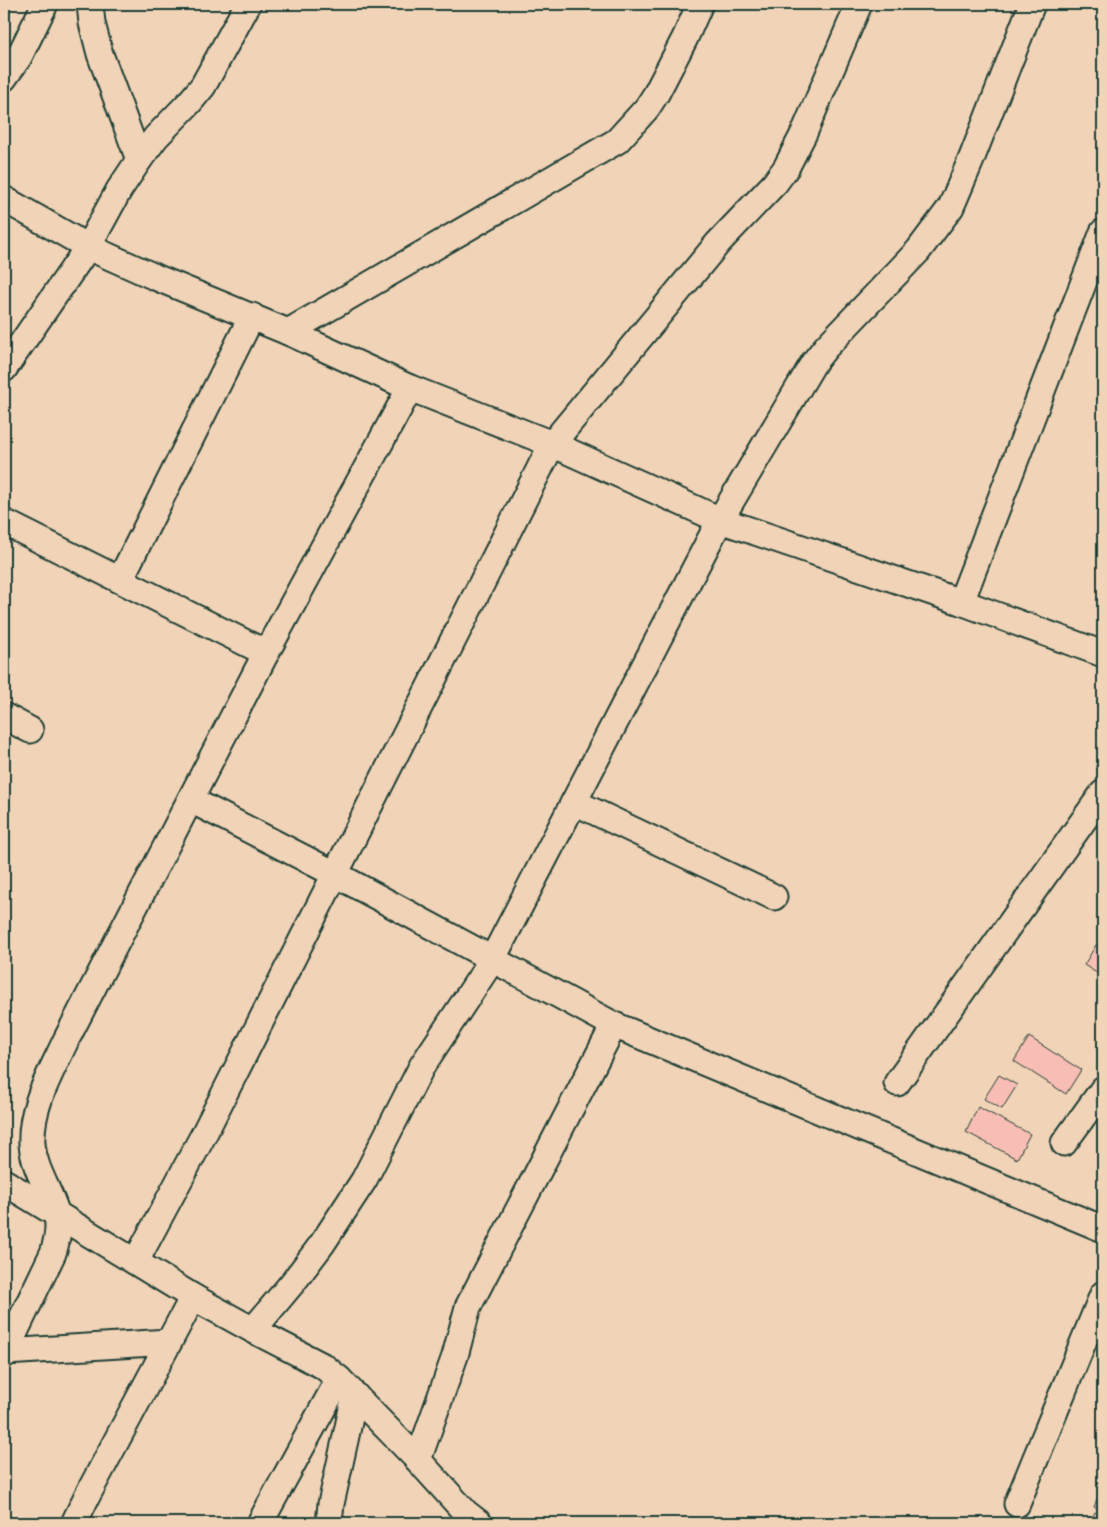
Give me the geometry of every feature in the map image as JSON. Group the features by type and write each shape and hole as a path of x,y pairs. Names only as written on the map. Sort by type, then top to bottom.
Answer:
{"street":[{"path":"4,78 18,57 45,4"},
{"path":"90,4 92,24 100,54 139,160"},
{"path":"4,369 88,247 118,190 139,160 156,137 203,86 248,4"},
{"path":"288,332 617,141 648,108 685,38 700,4"},
{"path":"136,1262 204,1134 552,444 718,243 775,183 786,168 804,133 859,4"},
{"path":"253,1330 322,1244 364,1180 422,1066 492,960 720,520 814,362 918,251 951,207 1032,4"},
{"path":"4,199 88,247 155,277 252,316 410,388 552,444 720,520 961,602 1103,654"},
{"path":"961,602 1094,283 1103,232"},
{"path":"120,580 252,316"},
{"path":"169,1342 5,1354 53,1253 57,1240 57,1214 36,1164 32,1144 34,1120 39,1098 66,1040 266,653 410,388"},
{"path":"4,522 266,653"},
{"path":"4,716 30,730"},
{"path":"897,1083 1103,793"},
{"path":"191,800 335,874 614,1025 1103,1229"},
{"path":"574,802 774,897"},
{"path":"418,1460 455,1356 468,1307 614,1025"},
{"path":"1064,1143 1103,1089"},
{"path":"4,1182 193,1297 322,1366 347,1387 466,1513 479,1523"},
{"path":"1017,1504 1103,1294"},
{"path":"74,1523 193,1297"},
{"path":"260,1523 347,1387"},
{"path":"329,1523 347,1387"}],"building":[{"path":"1096,945 1103,949 1103,977 1084,965"},
{"path":"1029,1037 1081,1070 1066,1094 1014,1061"},
{"path":"999,1075 1017,1085 1002,1109 984,1099"},
{"path":"1103,1098 1103,1126 1093,1122"},
{"path":"978,1107 1030,1134 1017,1159 966,1132"},
{"path":"1103,1486 1103,1511 1094,1507"},
{"path":"1095,1512 1103,1515 1103,1523 1090,1523"}]}
